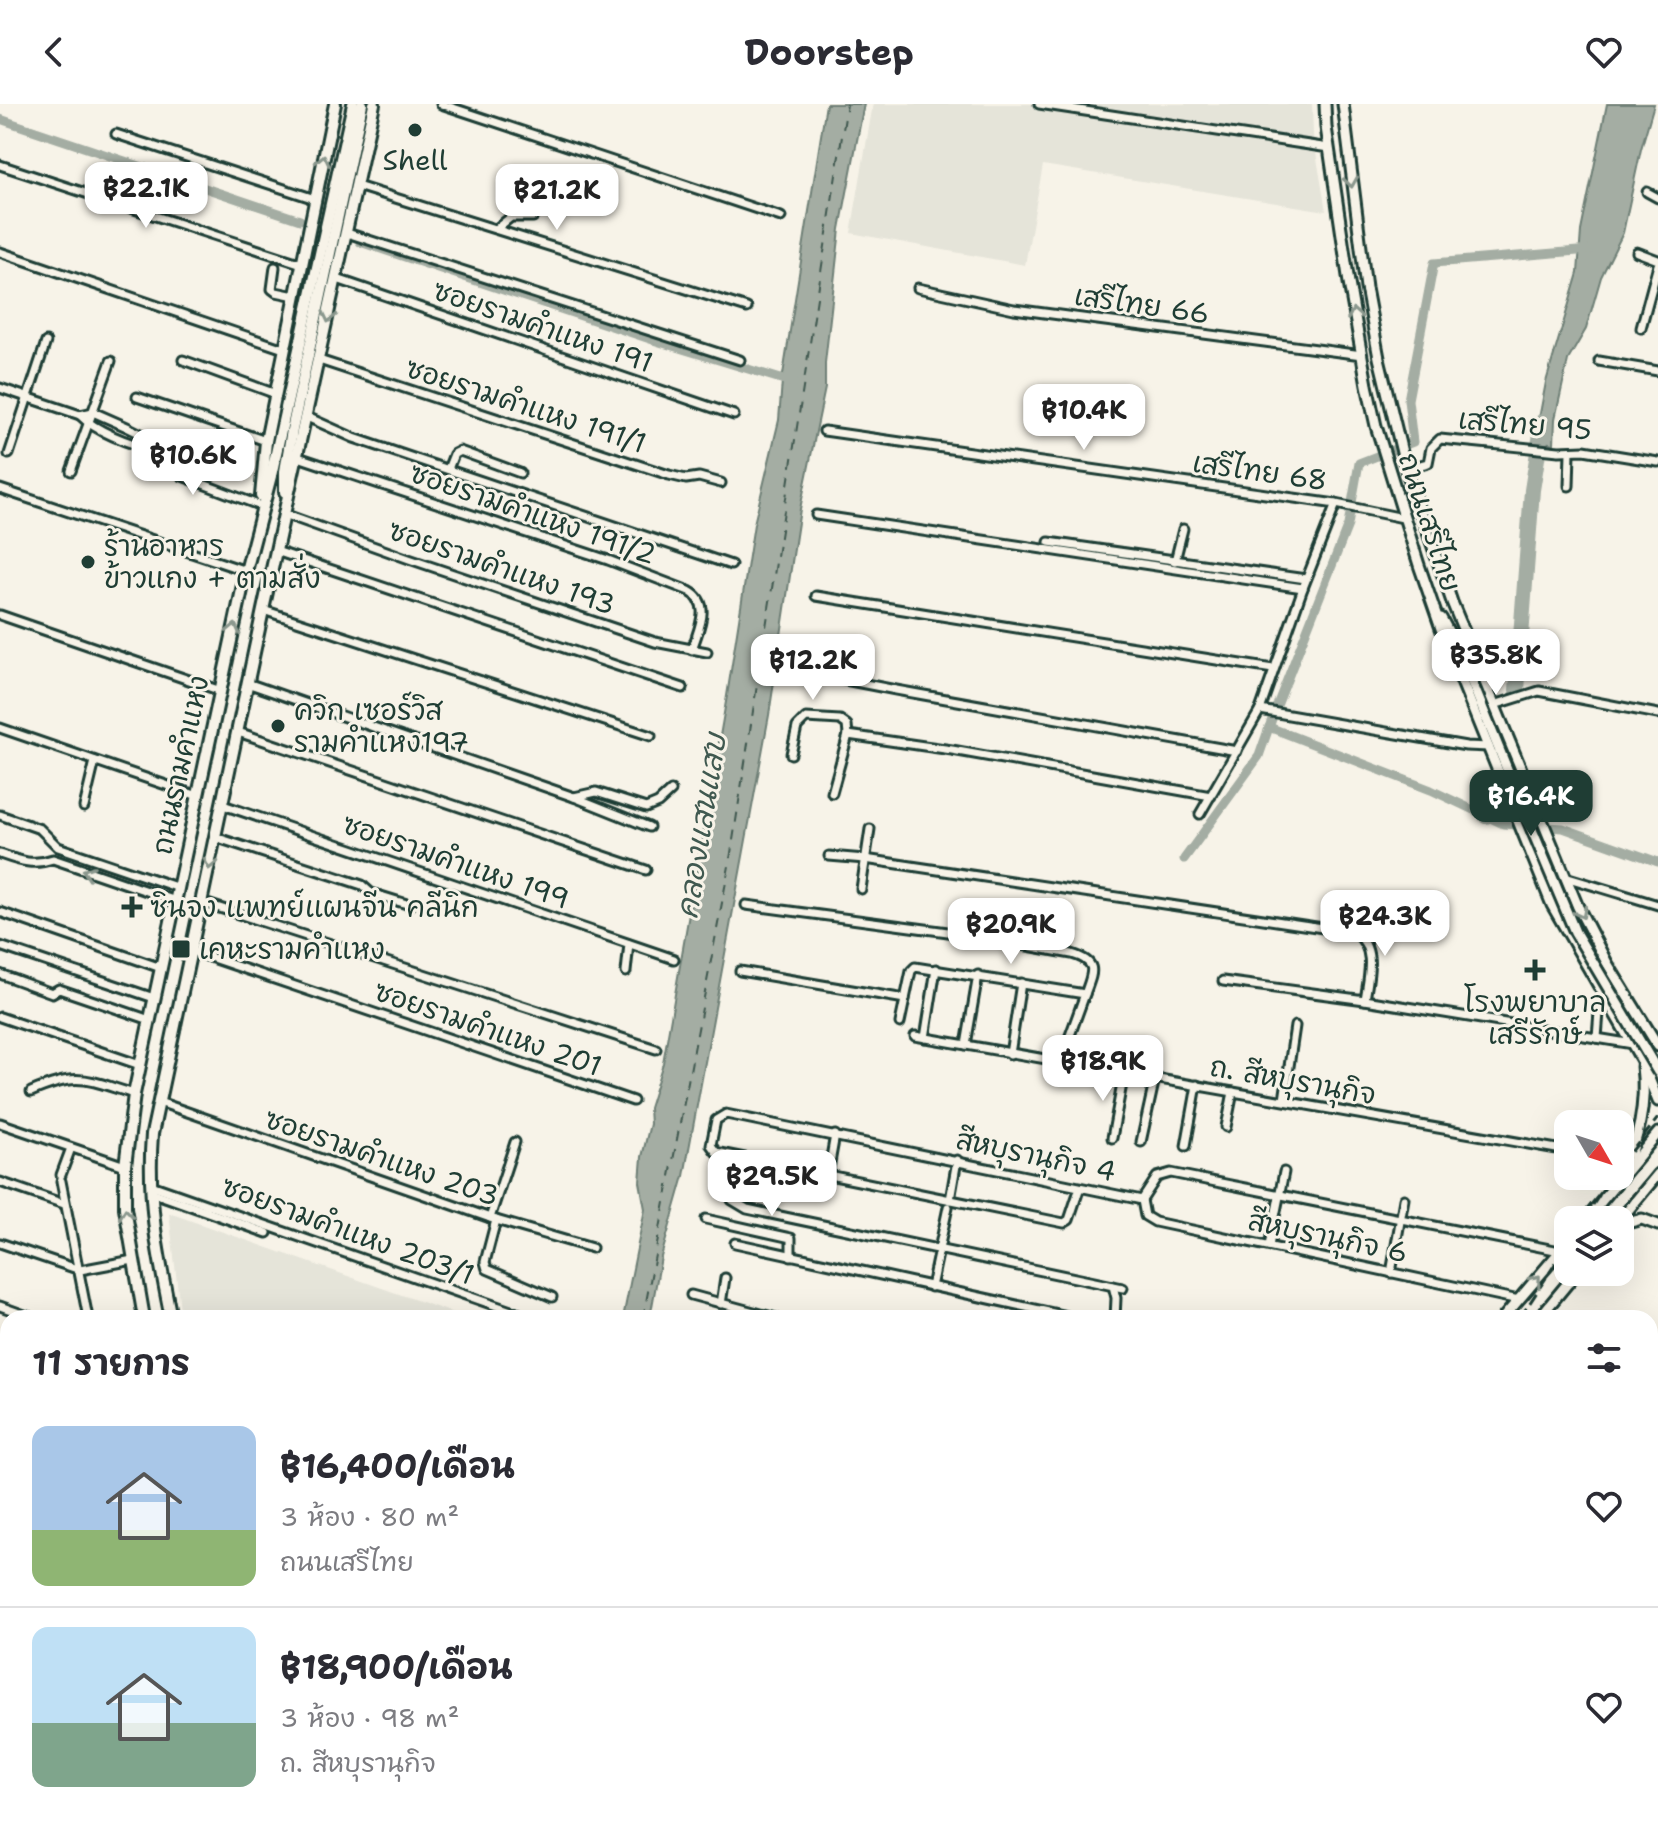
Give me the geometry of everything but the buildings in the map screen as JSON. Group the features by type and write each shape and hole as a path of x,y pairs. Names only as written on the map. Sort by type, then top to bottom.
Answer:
{"main road":[{"name":"ถนนรามคำแหง","path":"261,506 266,441 335,104"},
{"name":"ถนนรามคำแหง","path":"284,514 285,471 350,139 353,104"},
{"name":"ถนนรามคำแหง","path":"142,1310 125,1208 125,1166 134,1094 246,571 350,139 362,104"},
{"name":"ถนนรามคำแหง","path":"169,1310 153,1229 152,1134 374,104"},
{"name":"ถนนเสรีไทย","path":"1325,104 1329,148 1362,355 1382,445 1403,518 1445,640 1558,918 1633,1044 1658,1101"},
{"name":"ถนนเสรีไทย","path":"1343,104 1366,288 1405,467 1442,576 1565,877 1599,947 1658,1046"},
{"path":"1434,607 1461,655 1569,919 1658,1072"},
{"path":"1580,956 1591,957 1599,947"},
{"path":"1634,1142 1639,1133 1644,1102 1641,1059"},
{"path":"1634,1162 1658,1133"},
{"path":"1633,1206 1658,1174"},
{"path":"1598,1206 1611,1190"},
{"path":"1634,1220 1642,1219 1658,1225"},
{"path":"1510,1310 1554,1258"},
{"path":"1546,1310 1565,1286"}],"street":[{"path":"441,104 781,217"},
{"path":"1039,104 1329,148"},
{"path":"116,134 315,199"},
{"path":"0,165 302,264"},
{"path":"357,186 747,308"},
{"path":"1647,192 1658,198"},
{"path":"496,229 511,217 533,217"},
{"path":"347,233 740,360"},
{"path":"0,252 284,349"},
{"path":"1637,252 1658,262 1641,328"},
{"path":"275,267 272,289 295,296"},
{"name":"ซอยรามคำแหง 191","path":"337,279 734,415"},
{"name":"เสรีไทย 66","path":"918,288 1014,309 1362,355"},
{"path":"9,454 46,342"},
{"path":"183,360 276,394"},
{"name":"ซอยรามคำแหง 191/1","path":"319,360 669,475 686,479 699,477 721,483"},
{"path":"71,471 111,361"},
{"path":"1599,361 1658,371"},
{"path":"0,388 80,415 89,425 137,446 151,448"},
{"path":"137,397 266,441"},
{"path":"80,415 93,412 143,435 170,468 182,476 261,506"},
{"path":"307,417 354,438 731,565"},
{"name":"เสรีไทย 68","path":"824,431 1338,504 1403,518"},
{"name":"เสรีไทย 95","path":"1405,467 1428,463 1431,448 1440,439 1570,452 1584,450 1658,462"},
{"path":"448,469 454,454 460,451 520,473"},
{"path":"1569,486 1570,452"},
{"name":"ซอยรามคำแหง 191/2","path":"298,457 608,560 689,591 700,598 703,607 692,650"},
{"path":"0,489 246,571"},
{"path":"1200,814 1260,710 1306,579 1338,504"},
{"name":"ซอยรามคำแหง 193","path":"284,514 655,642 707,652"},
{"path":"816,515 1303,588"},
{"path":"1175,561 1183,529"},
{"path":"1049,542 1306,579"},
{"path":"276,551 683,688"},
{"path":"816,596 1273,669"},
{"path":"263,610 651,736"},
{"path":"0,615 221,691"},
{"path":"809,673 1237,751"},
{"path":"250,684 574,797 649,827"},
{"path":"1494,705 1539,691 1658,714"},
{"path":"1260,710 1466,746 1489,747"},
{"path":"791,754 797,727 806,718 840,720 847,725 848,735 832,793"},
{"path":"0,728 198,796"},
{"path":"238,732 646,870"},
{"path":"848,735 952,750 1211,796"},
{"path":"84,807 95,761"},
{"path":"574,797 596,792 646,808 658,803 671,791"},
{"name":"ซอยรามคำแหง 199","path":"223,805 674,959"},
{"path":"0,815 40,829 58,847 179,888"},
{"path":"861,889 870,829"},
{"path":"215,837 362,885 371,893 410,905"},
{"path":"53,859 58,847"},
{"path":"0,854 38,864 53,859 176,901"},
{"path":"829,856 1356,933 1367,947 1370,960 1365,1000"},
{"path":"111,880 115,867"},
{"path":"1565,877 1658,905"},
{"path":"201,902 656,1049"},
{"path":"746,905 948,932 1085,958 1093,972 1060,1063"},
{"path":"0,912 161,968"},
{"path":"626,972 629,944"},
{"path":"0,946 154,998"},
{"name":"ซอยรามคำแหง 201","path":"192,951 633,1101"},
{"path":"900,1023 913,968 978,975 1085,994"},
{"path":"925,1038 936,969"},
{"path":"740,971 905,999"},
{"path":"0,974 52,993 59,989 150,1020"},
{"path":"966,1045 978,975"},
{"path":"1223,981 1365,1000 1633,1044"},
{"path":"1010,1054 1021,983"},
{"path":"1597,1038 1599,1012"},
{"path":"0,1017 140,1065"},
{"path":"1284,1100 1295,1026"},
{"name":"ถ. สีหบุรานุกิจ","path":"915,1036 1554,1148"},
{"path":"1112,1138 1124,1073"},
{"path":"31,1092 65,1079 77,1078 134,1094"},
{"path":"1141,1142 1155,1078"},
{"path":"1186,1146 1197,1085"},
{"path":"1226,1127 1233,1092"},
{"name":"ซอยรามคำแหง 203","path":"159,1102 493,1219 592,1248"},
{"name":"สีหบุรานุกิจ 4","path":"828,1174 716,1152 711,1145 716,1120 726,1114 1142,1200 1162,1174 1554,1250"},
{"path":"0,1123 125,1166"},
{"path":"835,1135 828,1174 949,1204 1064,1223 1069,1220 1080,1187"},
{"path":"515,1142 493,1219 485,1262 487,1269 552,1297"},
{"path":"71,1148 61,1178 87,1310"},
{"path":"931,1287 957,1160"},
{"path":"1269,1246 1284,1172"},
{"path":"0,1182 64,1204"},
{"path":"729,1185 732,1200 747,1209 1123,1288"},
{"name":"ซอยรามคำแหง 203/1","path":"151,1189 508,1310"},
{"path":"1391,1273 1404,1199"},
{"name":"ซอยรามคำแหง 203/1","path":"189,1200 267,1233"},
{"name":"สีหบุรานุกิจ 6","path":"1142,1200 1145,1216 1155,1222 1519,1300"},
{"path":"706,1219 791,1238 791,1256"},
{"path":"0,1243 80,1270 133,1260"},
{"path":"735,1243 1039,1310"},
{"path":"721,1304 725,1278"},
{"path":"1113,1286 1115,1310"},
{"path":"691,1295 745,1310"}],"shaded area":[{"path":"826,104 864,104 840,229 825,388 800,509 769,715 684,1176 661,1257 651,1310 625,1310 645,1209 640,1182 650,1124 649,1108 663,1063 754,524 779,420 782,381"},
{"path":"873,104 1312,104 1313,135 1326,211 1043,165 1025,265 851,233"},
{"path":"1607,104 1654,104 1623,233 1601,277 1586,329 1568,360 1555,419 1554,444 1535,440 1546,382 1578,273 1581,231"},
{"path":"169,1213 444,1310 180,1310"}],"waterway":[{"path":"0,119 300,220"},
{"path":"360,242 653,340 794,383"},
{"path":"1276,708 1348,525 1359,463 1413,442 1408,400 1434,263 1590,250"},
{"path":"1517,690 1532,490 1543,421"},
{"path":"1184,859 1259,756 1272,719"},
{"path":"1269,727 1431,790 1503,824 1563,828 1658,862"},
{"path":"1486,816 1493,798"}],"ferry route":[{"path":"645,1310 729,866 847,104"}],"railway":[{"path":"1634,1148 1658,1118"},
{"path":"1592,1206 1603,1190"},
{"path":"1525,1310 1554,1266"}],"place":[{"name":"Shell","path":"415,130"},
{"name":"ร้านอาหาร ข้าวแกง + ตามสั่ง","path":"88,562"},
{"name":"ควิก เซอร์วิส รามคำแหง197","path":"278,726"},
{"name":"ซินจง แพทย์แผนจีน คลีนิก","path":"132,907"},
{"name":"เคหะรามคำแหง","path":"181,949"},
{"name":"โรงพยาบาล เสรีรักษ์","path":"1535,970"}],"water label":[{"name":"คลองแสนแสบ","path":"701,826"}]}
